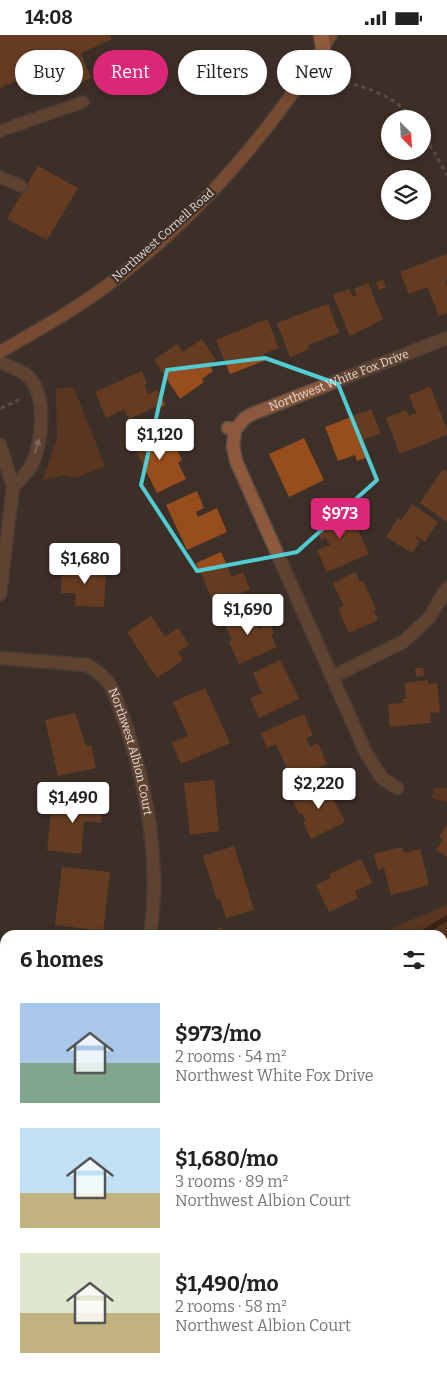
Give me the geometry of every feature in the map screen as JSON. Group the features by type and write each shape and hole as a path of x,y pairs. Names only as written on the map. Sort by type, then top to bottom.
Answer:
{"main road":[{"name":"Northwest Cornell Road","path":"322,42 331,35"},
{"name":"Northwest Cornell Road","path":"0,352 112,282 202,203 245,153 290,95"}],"street":[{"name":"Northwest White Fox Drive","path":"397,788 382,779 373,768 236,461 231,429 252,414 447,338"},
{"path":"0,362 26,375 37,390 40,403 41,433 31,466 13,487"},
{"path":"0,445 13,487 0,594"},
{"path":"332,677 403,642 428,617 447,588"},
{"name":"Northwest Albion Court","path":"0,658 87,665 96,670 109,683 133,748 144,795 151,853 154,909 151,930"}],"lane":[{"path":"0,131 83,102"},
{"path":"0,177 21,185"}],"path":[{"path":"351,84 372,90 407,110"},
{"path":"431,147 447,175"},
{"path":"1,408 26,397"}],"highlighted area":[{"path":"265,358 338,384 377,480 297,552 197,571 141,485 167,370"}],"shaded area":[{"path":"74,388 105,466 76,478 65,475 43,480 57,438 56,389"},
{"path":"434,788 447,788 447,802 432,798"},
{"path":"447,905 447,930 388,930"}],"building":[{"path":"0,35 110,35 112,39 83,52 83,50 15,50 15,81 0,88"},
{"path":"83,58 91,78 83,81"},
{"path":"38,166 78,188 47,240 7,219"},
{"path":"447,254 447,280 445,281 447,287 447,313 439,316 427,287 409,294 400,272"},
{"path":"383,280 386,287 379,290 376,282"},
{"path":"368,283 383,319 350,336 333,295 349,289 353,297 357,295 354,289"},
{"path":"328,304 339,333 308,345 309,349 290,357 277,323"},
{"path":"267,319 279,348 263,354 266,360 230,374 216,340"},
{"path":"202,339 216,360 209,365 213,371 202,379 204,382 180,399 154,360 177,344 183,352"},
{"path":"142,371 147,384 144,385 148,394 158,390 165,405 156,409 155,407 129,419 124,409 106,418 95,392"},
{"path":"430,387 447,429 447,435 400,454 386,418 406,410 409,416 416,413 409,395"},
{"path":"371,409 381,433 363,440 370,456 357,461 355,455 338,461 325,427"},
{"path":"163,430 169,443 173,441 182,460 178,463 186,479 157,493 133,445"},
{"path":"304,438 324,480 289,497 269,454"},
{"path":"443,469 447,472 447,522 420,503"},
{"path":"197,491 204,508 196,512 198,517 217,508 227,532 187,550 166,505"},
{"path":"412,504 438,522 425,542 416,536 415,538 420,541 412,553 386,537 398,518 401,521"},
{"path":"348,508 369,554 327,572 317,550 330,545 326,537 321,540 313,521 333,512 334,515"},
{"path":"221,552 232,577 243,572 250,589 215,605 196,563"},
{"path":"62,566 106,568 104,607 75,606 76,593 61,593"},
{"path":"356,572 360,582 363,581 376,609 374,610 378,620 349,633 338,608 344,606 333,583"},
{"path":"249,607 259,629 270,624 274,633 271,635 277,647 239,664 229,642 232,640 223,619"},
{"path":"151,616 165,637 178,628 189,645 178,652 183,660 157,678 127,632"},
{"path":"280,660 299,699 259,718 250,698 262,693 253,673"},
{"path":"415,668 423,668 424,676 416,677"},
{"path":"428,680 428,684 437,683 440,712 430,713 431,723 390,727 388,704 403,703 402,699 406,699 405,683"},
{"path":"205,688 230,743 181,764 172,743 188,736 173,702"},
{"path":"75,713 86,746 91,745 96,768 58,776 45,720"},
{"path":"304,714 313,735 306,738 310,747 318,743 327,764 292,779 276,744 267,748 261,733"},
{"path":"214,780 219,831 190,835 184,783"},
{"path":"325,782 345,822 311,839 303,822 306,821 302,813 299,814 292,799"},
{"path":"78,795 104,798 101,823 84,821 81,854 47,850 52,804 77,807"},
{"path":"447,824 447,857 436,850 443,839 439,837"},
{"path":"234,846 254,910 226,918 220,899 217,900 203,856"},
{"path":"402,847 404,853 420,849 429,885 391,895 384,868 378,870 374,854"},
{"path":"361,859 372,883 355,891 358,898 329,912 316,885 331,878 329,874"},
{"path":"62,867 110,872 103,930 55,925"}],"waterway":[{"path":"427,930 447,918"}]}
